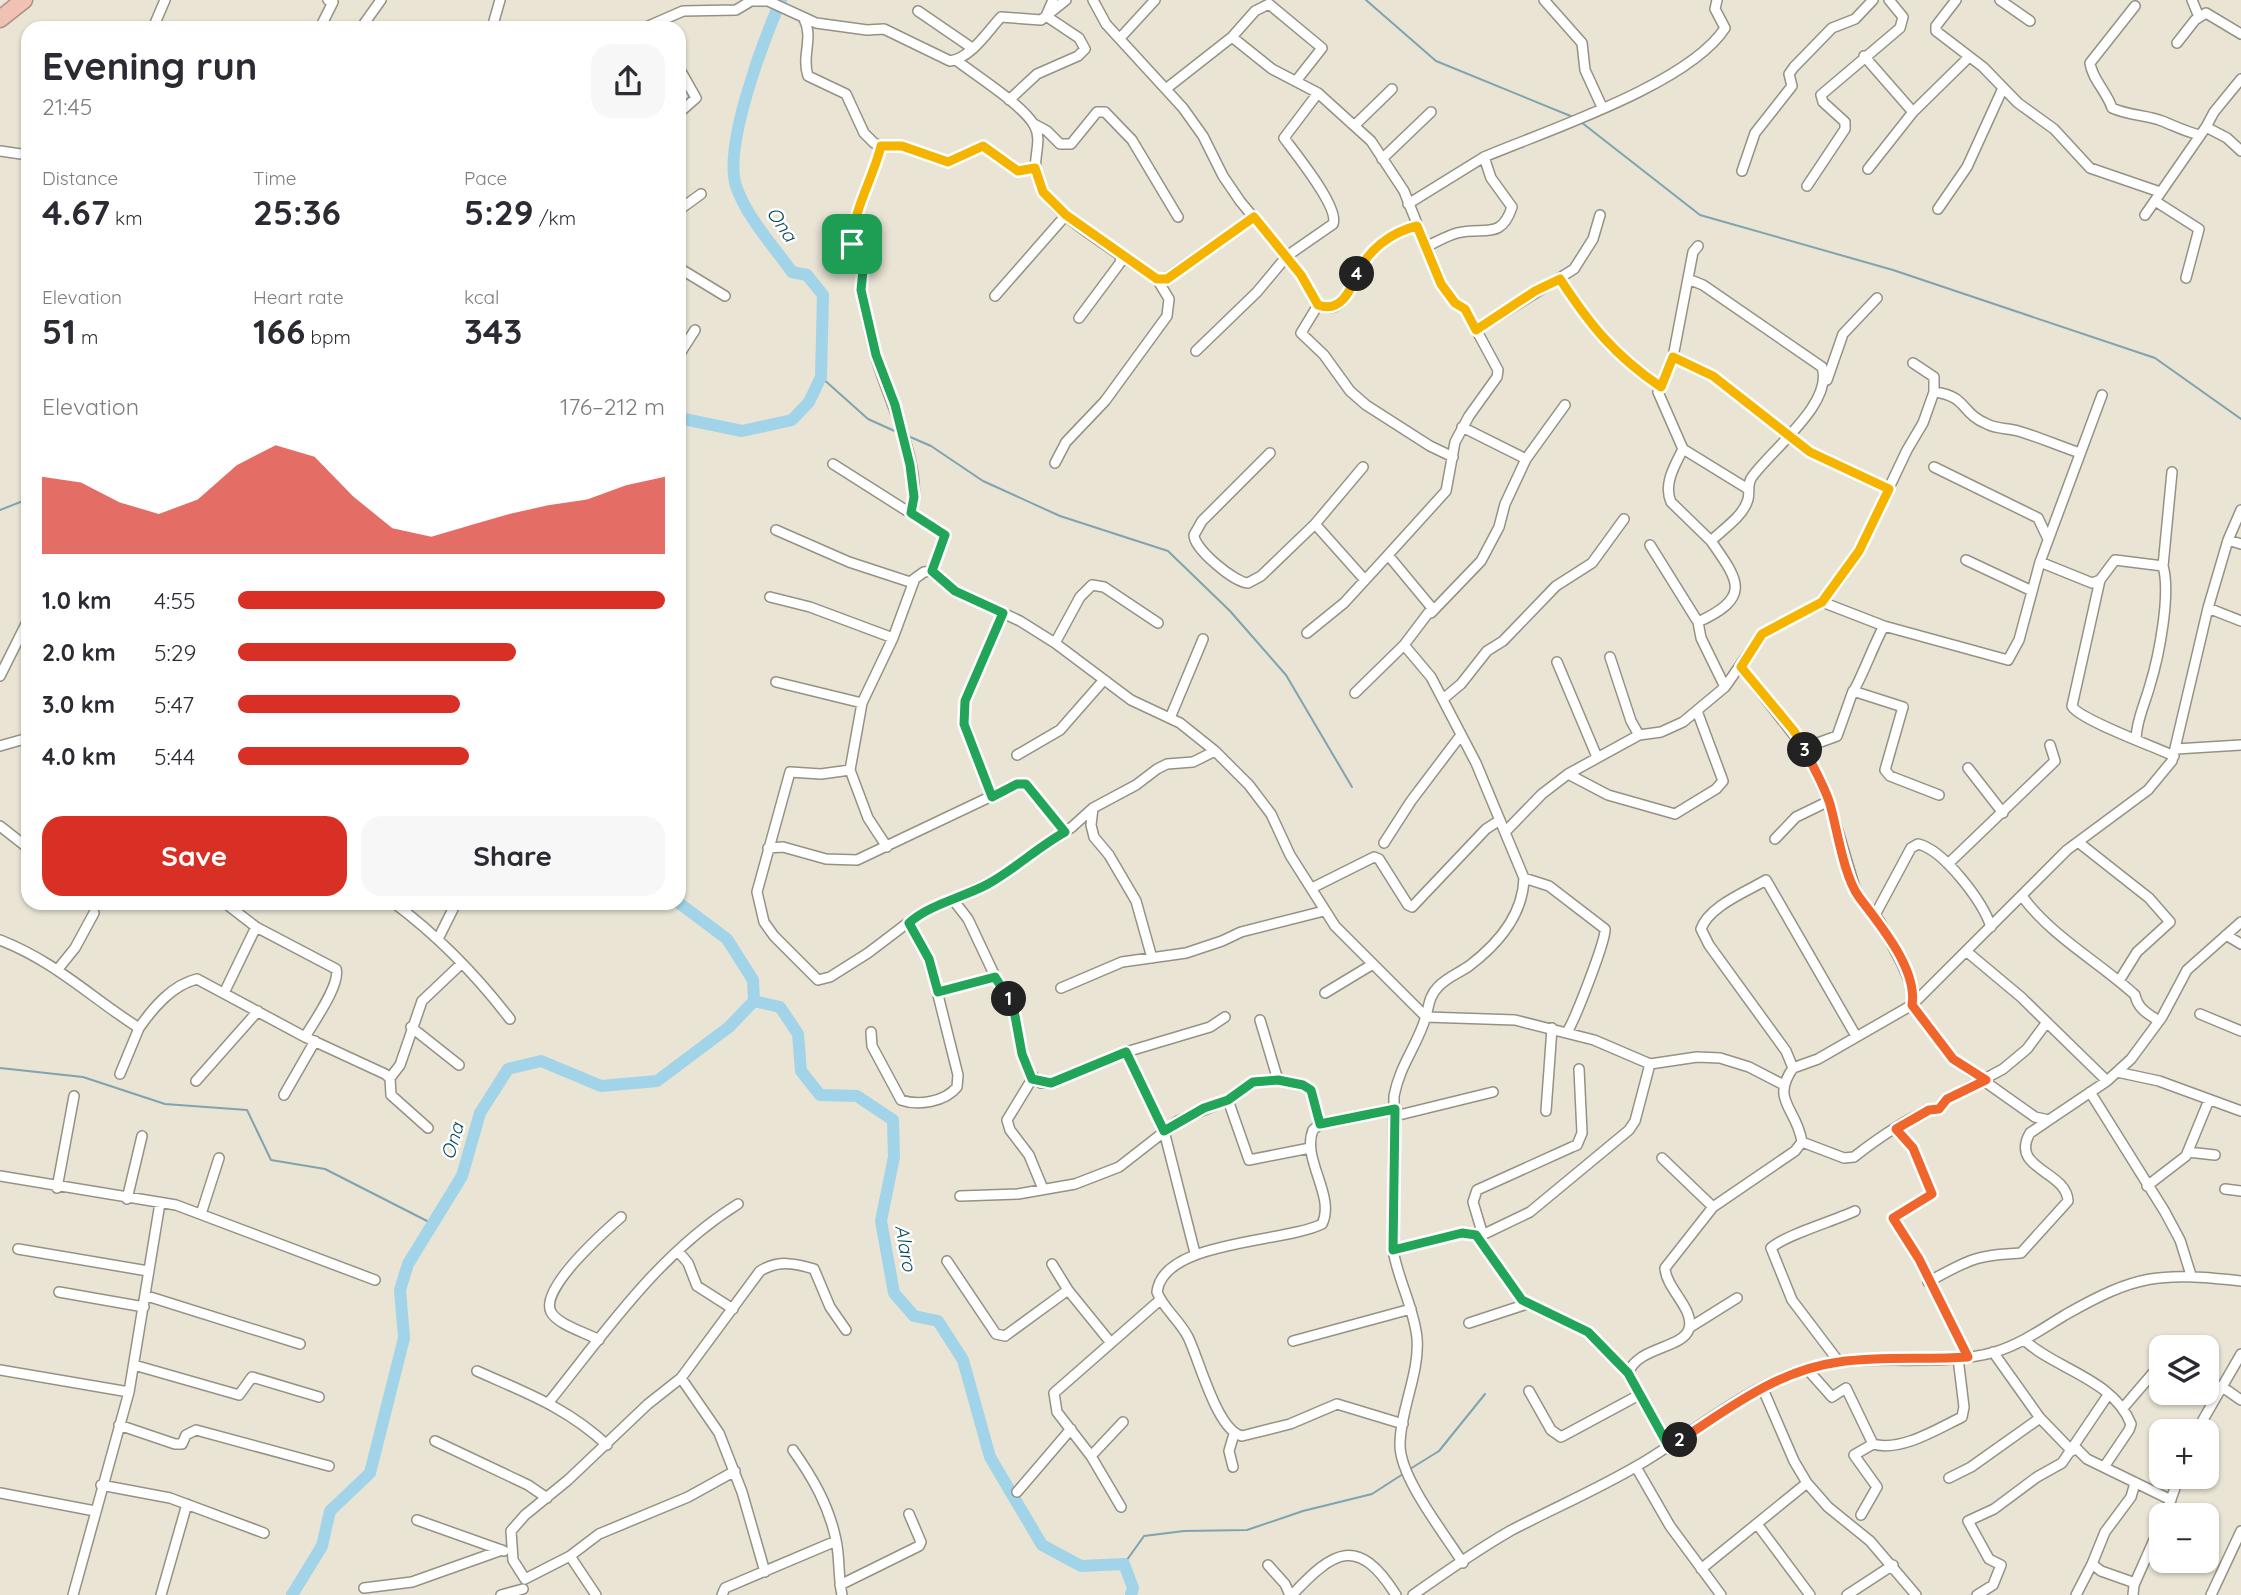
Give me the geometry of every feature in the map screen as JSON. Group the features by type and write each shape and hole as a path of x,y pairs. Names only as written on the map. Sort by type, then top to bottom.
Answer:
{"highway":[{"path":"0,19 22,1"}],"street":[{"path":"156,21 165,0"},
{"path":"324,21 333,2 328,0"},
{"path":"366,21 381,0"},
{"path":"494,21 500,0"},
{"path":"1046,16 1053,0"},
{"path":"662,21 683,11 736,10 751,1 768,1 804,19 867,30 884,29 950,61 956,60 972,48 1000,17 1041,20 1066,0"},
{"path":"1093,0 1106,24 1167,88 1203,136 1228,184 1287,256 1318,305 1328,307 1343,300 1363,261 1383,241 1417,226"},
{"path":"1544,0 1582,43 1585,70 1602,107"},
{"path":"1408,204 1484,157 1602,107 1682,69 1708,49 1725,28 1715,9 1717,0"},
{"path":"1742,171 1755,133 1792,86 1789,74 1794,67 1832,28 1855,19 1873,0"},
{"path":"1807,186 1845,129 1845,122 1823,102 1821,95 1903,22 1901,11 1889,0"},
{"path":"1956,0 1936,26 1936,31 1969,57 2018,103 2054,129 2090,168 2161,192"},
{"path":"2000,0 2030,21"},
{"path":"2192,0 2199,17"},
{"path":"1121,37 1150,2"},
{"path":"1167,88 1232,37 1255,11 1269,4 1322,48 1296,81"},
{"path":"2135,6 2090,63 2091,71 2107,94 2112,108 2133,117 2160,120 2183,131 2203,131 2227,138 2241,151"},
{"path":"918,11 972,48"},
{"path":"2177,43 2199,17 2206,13 2241,34"},
{"path":"1009,100 1037,74 1078,56 1085,49 1079,38 1046,16"},
{"path":"804,19 810,30 804,53 808,76 846,94 868,139 881,146 902,146 948,162 983,146 1018,171 1035,168"},
{"path":"1232,37 1272,69 1318,93 1356,124 1371,141 1404,191 1441,284 1455,303 1465,309 1498,370 1497,377 1462,427 1455,442 1446,491 1440,501 1343,603 1307,633"},
{"path":"1864,56 1913,112"},
{"path":"1868,169 1913,112 1969,57"},
{"path":"956,60 1009,100 1060,144 1071,144 1097,113 1105,113 1132,140 1178,217"},
{"path":"2145,215 2214,112 2241,79"},
{"path":"686,80 696,98 686,107"},
{"path":"1938,209 1967,167 2003,88"},
{"path":"1356,124 1392,89"},
{"path":"1196,351 1257,292 1287,256 1322,233 1335,218 1309,170 1284,138 1318,93"},
{"path":"1382,159 1431,113"},
{"path":"1034,124 1039,143 1035,168 1043,192 1066,215 1157,279 1168,299 1167,316 1105,401 1066,442 1055,464"},
{"path":"881,146 878,164 862,195 852,235 853,248 863,270 861,290 876,355 901,425 914,492 911,513"},
{"path":"0,151 21,154"},
{"path":"1425,247 1456,233 1493,231 1507,222 1512,207 1491,178 1484,157"},
{"path":"686,205 701,194"},
{"path":"2155,201 2199,229 2186,278"},
{"path":"995,296 1066,215"},
{"path":"1476,330 1574,269 1588,249 1600,215"},
{"path":"1157,279 1167,279 1254,217"},
{"path":"1698,246 1693,253 1673,357 1661,387 1661,402 1683,449 1748,489"},
{"path":"1079,318 1120,263 1121,256"},
{"path":"686,272 724,296"},
{"path":"1560,279 1591,327 1628,365 1661,387"},
{"path":"1688,279 1703,285 1822,367 1824,388"},
{"path":"1711,541 1743,511 1749,499 1751,478 1788,437 1824,388 1843,334 1877,298"},
{"path":"1318,305 1301,333 1324,355 1350,391 1430,446 1453,457"},
{"path":"686,344 695,330"},
{"path":"1673,357 1713,376 1788,437 1816,456 1889,489"},
{"path":"1505,832 1542,794 1568,774 1639,735 1661,732 1697,712 1725,687 1762,634 1822,602 1859,551 1923,423 1934,392 1934,377 1913,363"},
{"path":"1934,392 1948,394 1962,401 1970,415 1990,426 2016,430 2080,453"},
{"path":"1822,602 1884,626 1956,643 2008,660 2019,640 2048,538 2102,395"},
{"path":"1355,693 1404,645 1481,561 1499,527 1505,504 1526,459 1565,405"},
{"path":"1462,427 1526,459"},
{"path":"1683,449 1668,483 1667,494 1671,502 1711,541 1736,578 1737,588 1731,599 1698,622"},
{"path":"1270,453 1202,521 1194,535 1196,546 1236,580 1248,583 1261,576 1315,524 1363,467"},
{"path":"833,464 945,535 932,571"},
{"path":"1934,467 2038,518 2048,538"},
{"path":"2136,738 2136,723 2151,685 2161,629 2166,585 2163,566 2172,472"},
{"path":"1802,1142 1794,1116 1782,1094 1782,1084 1793,1069 1818,1059 1912,1005 2078,842 2148,790 2175,752 2208,608 2228,540 2241,510"},
{"path":"1443,699 1461,684 1487,651 1503,641 1556,586 1592,563 1624,519"},
{"path":"1315,524 1364,579"},
{"path":"776,530 849,562 914,581"},
{"path":"2228,540 2241,544"},
{"path":"1650,545 1698,622 1701,638 1725,687"},
{"path":"1388,555 1429,603 1431,613"},
{"path":"1966,560 2032,591"},
{"path":"2163,566 2115,560 2100,580 2072,706 2089,720 2175,752 2241,745"},
{"path":"2040,562 2082,581 2092,583 2100,580"},
{"path":"887,847 868,818 850,770 862,704 893,638 914,581 924,572 932,571 955,591 1003,613 1055,643 1131,700 1170,718 1215,751 1249,785 1271,814 1290,855 1324,911 1426,1017 1515,1020 1594,1040 1650,1064 1697,1057 1720,1058 1749,1067 1782,1084"},
{"path":"1055,643 1080,597 1092,585 1104,587 1158,623"},
{"path":"771,597 810,607 893,638"},
{"path":"2208,608 2241,621"},
{"path":"992,797 964,724 965,701 1003,613"},
{"path":"1804,748 1837,736 1853,691 1859,687 1865,661 1884,626"},
{"path":"0,676 21,634"},
{"path":"1170,718 1203,639"},
{"path":"1404,645 1431,677 1443,699 1524,878 1523,894 1510,923 1496,941 1470,965 1437,987 1427,1004 1426,1017 1398,1074 1393,1250 1396,1272 1410,1310 1417,1340 1400,1445 1403,1466 1463,1563"},
{"path":"1610,657 1631,720 1639,735"},
{"path":"1558,662 1597,757"},
{"path":"1741,667 1804,748 1829,801 1857,895 1875,915 1914,992 1912,1005 1953,1059 2035,1117 2049,1120"},
{"path":"1017,755 1060,730 1103,681"},
{"path":"776,682 862,704"},
{"path":"1853,691 1903,707 1885,770 1890,776 1939,795"},
{"path":"1568,774 1608,795 1675,814 1716,789 1723,781 1697,712"},
{"path":"1384,843 1411,800 1452,743 1461,735"},
{"path":"0,746 21,740"},
{"path":"1948,864 2055,761 2050,745"},
{"path":"850,770 821,774 790,772 757,892 760,909 774,936 813,977 830,977 925,911 954,901 991,882 1065,832 1093,808 1167,764 1193,762 1215,751"},
{"path":"1968,768 2003,813"},
{"path":"768,848 783,847 826,859 857,860 1017,784 1026,784 1065,832"},
{"path":"1775,839 1796,817 1829,801"},
{"path":"1093,808 1091,825 1094,837 1109,855 1136,901 1152,958"},
{"path":"1312,888 1374,856 1379,859 1408,905 1412,906 1486,829 1500,820"},
{"path":"0,826 21,842"},
{"path":"2078,842 2149,898 2170,922 2137,952 2119,981"},
{"path":"1875,915 1910,848 1918,844 1925,845 1948,864 1972,891 1991,927"},
{"path":"1524,878 1549,886 1605,929 1603,944 1584,988 1580,1008 1567,1032"},
{"path":"1793,1069 1786,1051 1709,945 1701,929 1704,922 1718,909 1766,880 1856,1036"},
{"path":"2022,895 2032,909 2135,995 2137,1004 2144,1012 2159,1021"},
{"path":"954,901 968,919 995,977 1013,1005 1022,1054 1032,1079"},
{"path":"234,910 256,927 336,969 338,975 284,1095"},
{"path":"403,910 438,939 485,986 510,1019"},
{"path":"438,939 452,910"},
{"path":"1061,988 1122,962 1206,947 1241,932 1324,911"},
{"path":"58,969 75,948 94,913"},
{"path":"1928,1282 1969,1260 1988,1254 2021,1254 2068,1201 2065,1188 2027,1158 2025,1143 2036,1128 2107,1081 2131,1059 2159,1021 2187,970 2241,922"},
{"path":"871,1032 872,1046 901,1100 928,1101 953,1092 958,1075 938,992 929,959 909,923"},
{"path":"224,993 256,927"},
{"path":"2226,935 2241,944"},
{"path":"0,940 29,951 58,969 139,1028"},
{"path":"1966,951 2048,1021 2107,1081"},
{"path":"428,1128 391,1095 390,1078 400,1065 411,1027 428,994 461,964"},
{"path":"1325,993 1373,964"},
{"path":"938,992 995,977"},
{"path":"120,1074 139,1028 151,1011 183,982 197,979 390,1078"},
{"path":"196,1082 258,1010"},
{"path":"2200,1014 2241,1031"},
{"path":"1032,1079 1051,1083 1126,1052 1210,1027 1224,1017"},
{"path":"1260,1020 1278,1080"},
{"path":"1802,1142 1850,1158 1929,1110 1939,1109 1947,1099 1986,1080 2027,1049 2048,1021"},
{"path":"411,1027 459,1065"},
{"path":"1546,1111 1552,1028"},
{"path":"1126,1052 1164,1131 1195,1253"},
{"path":"1393,1250 1462,1233 1480,1235 1530,1212 1629,1130 1650,1064"},
{"path":"1579,1069 1580,1140 1572,1147 1477,1190 1473,1202 1480,1235 1511,1286 1527,1304 1588,1332 1628,1373 1669,1447"},
{"path":"2117,1072 2159,1081 2241,1111"},
{"path":"1032,1079 1007,1120 1010,1130 1029,1155 1043,1189"},
{"path":"960,1196 1018,1194 1074,1184 1119,1167 1164,1131 1204,1108 1228,1100 1253,1082 1278,1080 1303,1085 1311,1090 1320,1124"},
{"path":"1403,1424 1337,1404 1290,1424 1242,1436 1234,1434 1217,1405 1188,1336 1160,1300 1158,1283 1170,1268 1195,1253 1322,1224 1325,1209 1310,1148 1310,1138 1320,1124 1493,1092"},
{"path":"2090,1092 2180,1240 2190,1275"},
{"path":"57,1188 75,1096"},
{"path":"1228,1100 1249,1160 1310,1148"},
{"path":"2147,1186 2188,1152 2209,1100"},
{"path":"2035,1117 2036,1128"},
{"path":"1861,1515 1877,1486 1854,1455 1874,1444 1894,1445 1962,1417 1964,1407 1963,1357 1947,1313 1928,1282 1919,1259 1893,1218 1932,1194 1913,1148 1896,1129"},
{"path":"127,1199 142,1136"},
{"path":"1689,1328 1688,1315 1666,1278 1665,1268 1713,1207 1795,1151 1802,1142"},
{"path":"2188,1152 2215,1155"},
{"path":"201,1214 219,1158"},
{"path":"1662,1158 1713,1207"},
{"path":"0,1176 57,1188 160,1203 201,1214 375,1280"},
{"path":"2225,1189 2241,1191"},
{"path":"73,1595 101,1485 129,1392 147,1296 148,1271 160,1203"},
{"path":"549,1402 654,1273 703,1226 738,1205"},
{"path":"1839,1362 1791,1300 1772,1248 1779,1241 1855,1212"},
{"path":"599,1340 559,1319 551,1312 550,1301 576,1260 621,1217"},
{"path":"18,1249 148,1271"},
{"path":"678,1251 688,1263 697,1286 733,1309"},
{"path":"947,1261 996,1334 1005,1336 1068,1290"},
{"path":"523,1588 513,1560 511,1531 607,1445 648,1404 681,1378 760,1271 772,1264 802,1265 814,1269 830,1307 846,1330"},
{"path":"1052,1264 1068,1290 1111,1343"},
{"path":"1415,1594 1507,1533 1636,1467 1762,1387 1807,1369 1839,1362 1963,1357 1993,1352 2024,1340 2105,1293 2143,1279 2190,1275 2241,1281"},
{"path":"59,1292 145,1307"},
{"path":"147,1296 300,1344"},
{"path":"1628,1373 1639,1358 1682,1338 1689,1328 1737,1298"},
{"path":"1121,1507 1091,1455 1056,1412 1054,1393 1160,1300"},
{"path":"1469,1324 1527,1304"},
{"path":"1293,1341 1410,1310"},
{"path":"2024,1340 2081,1374 2123,1408 2131,1424 2104,1467"},
{"path":"1993,1352 2040,1418 2074,1449 2087,1459 2171,1500"},
{"path":"2203,1419 2241,1354"},
{"path":"134,1365 239,1395 252,1377 319,1397"},
{"path":"1807,1369 1832,1397 1846,1388 1874,1444"},
{"path":"0,1370 129,1392"},
{"path":"477,1371 549,1402 580,1420 607,1445"},
{"path":"681,1378 719,1433 734,1471 765,1572"},
{"path":"2123,1408 2149,1378"},
{"path":"2221,1386 2241,1400"},
{"path":"1762,1387 1794,1461 1807,1483 1828,1507 1870,1541 1916,1595"},
{"path":"1529,1391 1551,1430 1561,1437 1639,1395"},
{"path":"1977,1595 1993,1585 2001,1565 1989,1559 1968,1521 1994,1509 2037,1477 2062,1463 2108,1395"},
{"path":"1949,1478 1971,1467 2040,1418"},
{"path":"1091,1455 1123,1422"},
{"path":"119,1425 175,1444 182,1444 186,1435 196,1430 329,1466"},
{"path":"1017,1492 1070,1429"},
{"path":"1233,1467 1229,1451 1234,1434"},
{"path":"435,1441 528,1485 547,1498"},
{"path":"793,1450 817,1487 836,1541 841,1590 919,1546 921,1542 909,1514"},
{"path":"1636,1467 1670,1526 1721,1595"},
{"path":"501,1595 523,1588 599,1534 688,1497 734,1471"},
{"path":"1701,1569 1807,1483"},
{"path":"2076,1595 2105,1532 2131,1497 2135,1483"},
{"path":"101,1485 170,1498 264,1534"},
{"path":"2170,1503 2175,1489"},
{"path":"0,1493 94,1511"},
{"path":"161,1595 187,1504"},
{"path":"417,1520 512,1553"},
{"path":"1757,1524 1810,1595"},
{"path":"2211,1595 2241,1531"},
{"path":"722,1595 725,1588 836,1541"},
{"path":"364,1588 412,1582 502,1550"},
{"path":"2133,1595 2134,1583 2149,1550"},
{"path":"1268,1565 1291,1595 1334,1558 1343,1553 1355,1554 1388,1582 1396,1595"},
{"path":"570,1556 596,1595"},
{"path":"2092,1564 2101,1571 2134,1583"},
{"path":"1847,1595 1893,1565"}],"waterway":[{"name":"Ona","path":"686,419 742,431 792,420 809,402 821,377 823,295 807,275 792,272 761,231 741,198 736,186 734,168 735,146 747,93 781,0"},
{"path":"1366,0 1436,61 1573,117"},
{"path":"1581,122 1700,215 1893,270 2155,358 2241,419"},
{"path":"821,377 868,419 899,433"},
{"path":"908,436 931,446 983,481 1060,516 1168,551 1230,611 1286,675 1352,787"},
{"path":"0,510 21,502"},
{"name":"Ona","path":"292,1595 322,1546 330,1511 370,1473 404,1338 400,1290 408,1264 462,1176 480,1113 508,1069 541,1061 601,1086 657,1081 729,1027 754,1001 753,980 727,939 686,908"},
{"name":"Alaro","path":"754,1001 780,1007 798,1034 801,1071 820,1095 857,1096 893,1120 894,1157 881,1221 894,1293 914,1316 938,1321 963,1360 990,1457 1042,1545 1081,1566 1124,1564 1133,1588 1131,1595"},
{"path":"0,1068 83,1077 165,1104 247,1110 271,1160 325,1169 433,1224"},
{"path":"1410,1469 1439,1451 1485,1394"},
{"path":"1124,1564 1144,1536 1184,1531 1247,1530 1303,1511 1372,1494 1403,1474"}],"route":[{"path":"885,144 902,146 948,162 983,146 1018,171 1035,168 1039,186 1066,215 1121,256 1162,281 1254,217 1301,275 1318,305 1322,307 1335,306 1348,295 1363,261 1383,241 1398,232 1417,226 1441,284 1455,303 1465,309 1476,330 1535,291 1560,279 1591,327 1628,365 1661,387 1673,357 1713,376 1788,437 1816,456 1889,489 1859,551 1822,602 1762,634 1741,667 1794,731 1804,748 1829,801 1840,846 1857,895 1880,922 1902,964 1914,992 1912,1005 1953,1059 1986,1080 1947,1099 1945,1105 1939,1109 1929,1110 1896,1129 1913,1148 1932,1194 1893,1218 1919,1259 1928,1282 1943,1304 1968,1357 1839,1362 1807,1369 1762,1387 1669,1447 1633,1387 1628,1373 1588,1332 1522,1300 1476,1235 1462,1233 1393,1250 1395,1109 1320,1124 1311,1090 1303,1085 1278,1080 1253,1082 1228,1100 1204,1108 1164,1131 1151,1109 1126,1052 1051,1083 1041,1083 1032,1079 1022,1054 1013,1005 995,977 938,992 929,959 909,923 925,911 954,901 991,882 1065,832 1026,784 1017,784 992,797 964,724 965,701 1003,613 982,601 955,591 932,571 945,535 911,513 914,497 910,465 895,405 876,355 861,290 862,265 852,244 862,195 876,170 881,146 885,144"}]}
